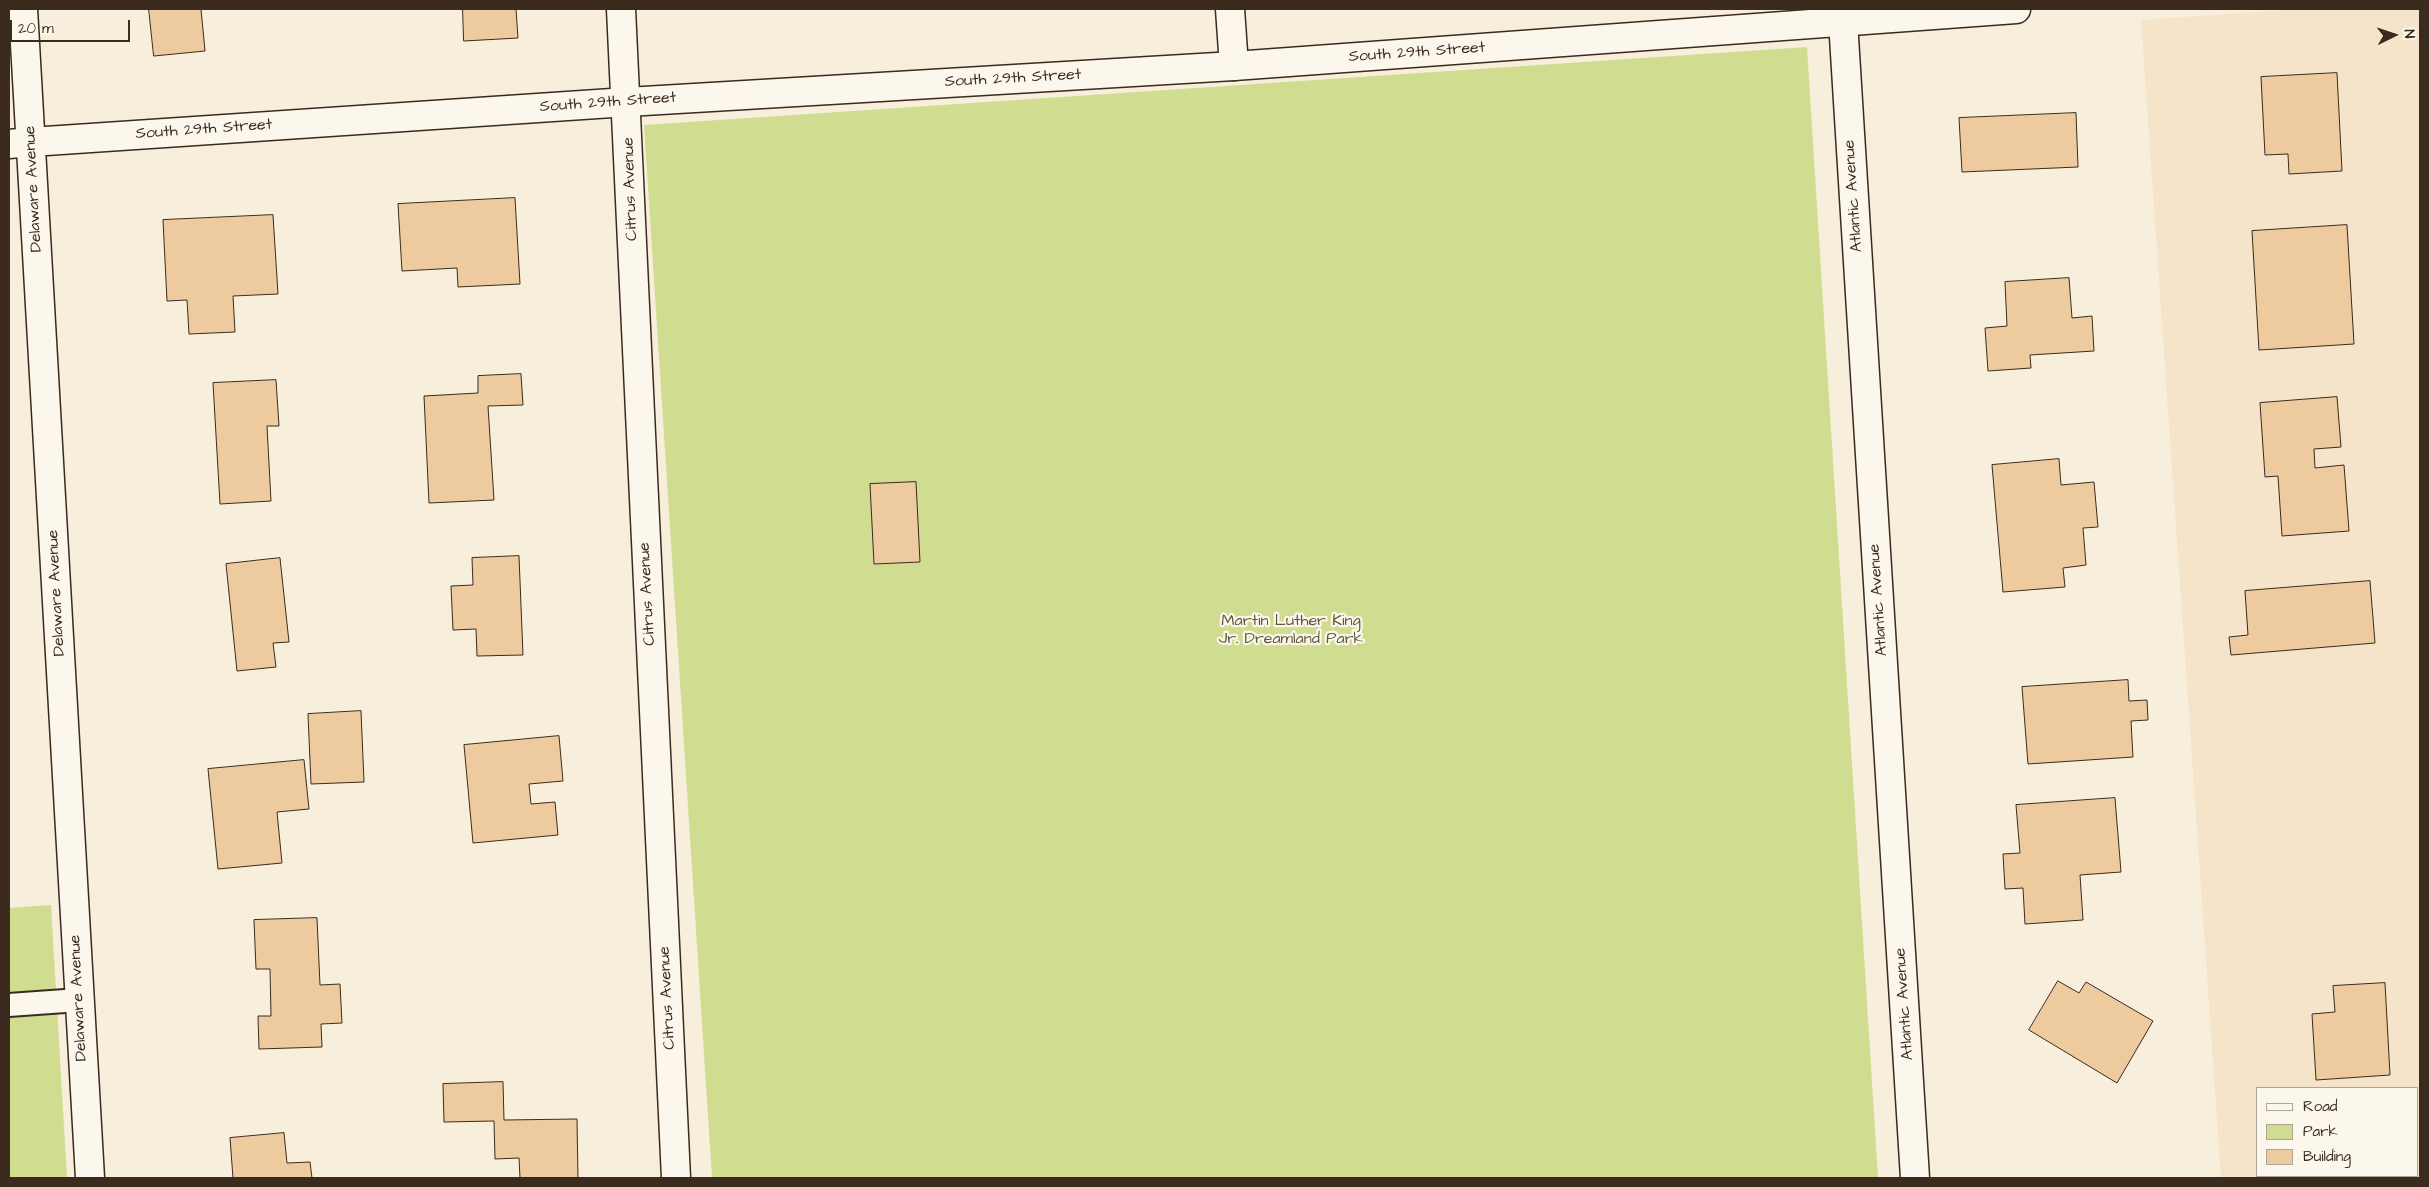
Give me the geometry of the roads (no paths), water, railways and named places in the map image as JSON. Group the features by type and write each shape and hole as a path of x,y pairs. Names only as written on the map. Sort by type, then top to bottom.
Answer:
{"street":[{"name":"Delaware Avenue","path":"23,9 20,143 90,1178"},
{"name":"Citrus Avenue","path":"621,9 627,102 676,1178"},
{"path":"1230,9 1234,66"},
{"name":"South 29th Street","path":"20,143 627,102 1234,66 2016,9"},
{"name":"Atlantic Avenue","path":"1843,22 1916,1178"}],"lane":[{"path":"9,1005 79,1000"}],"park label":[{"name":"Martin Luther King Jr. Dreamland Park","path":"1291,631"}]}
